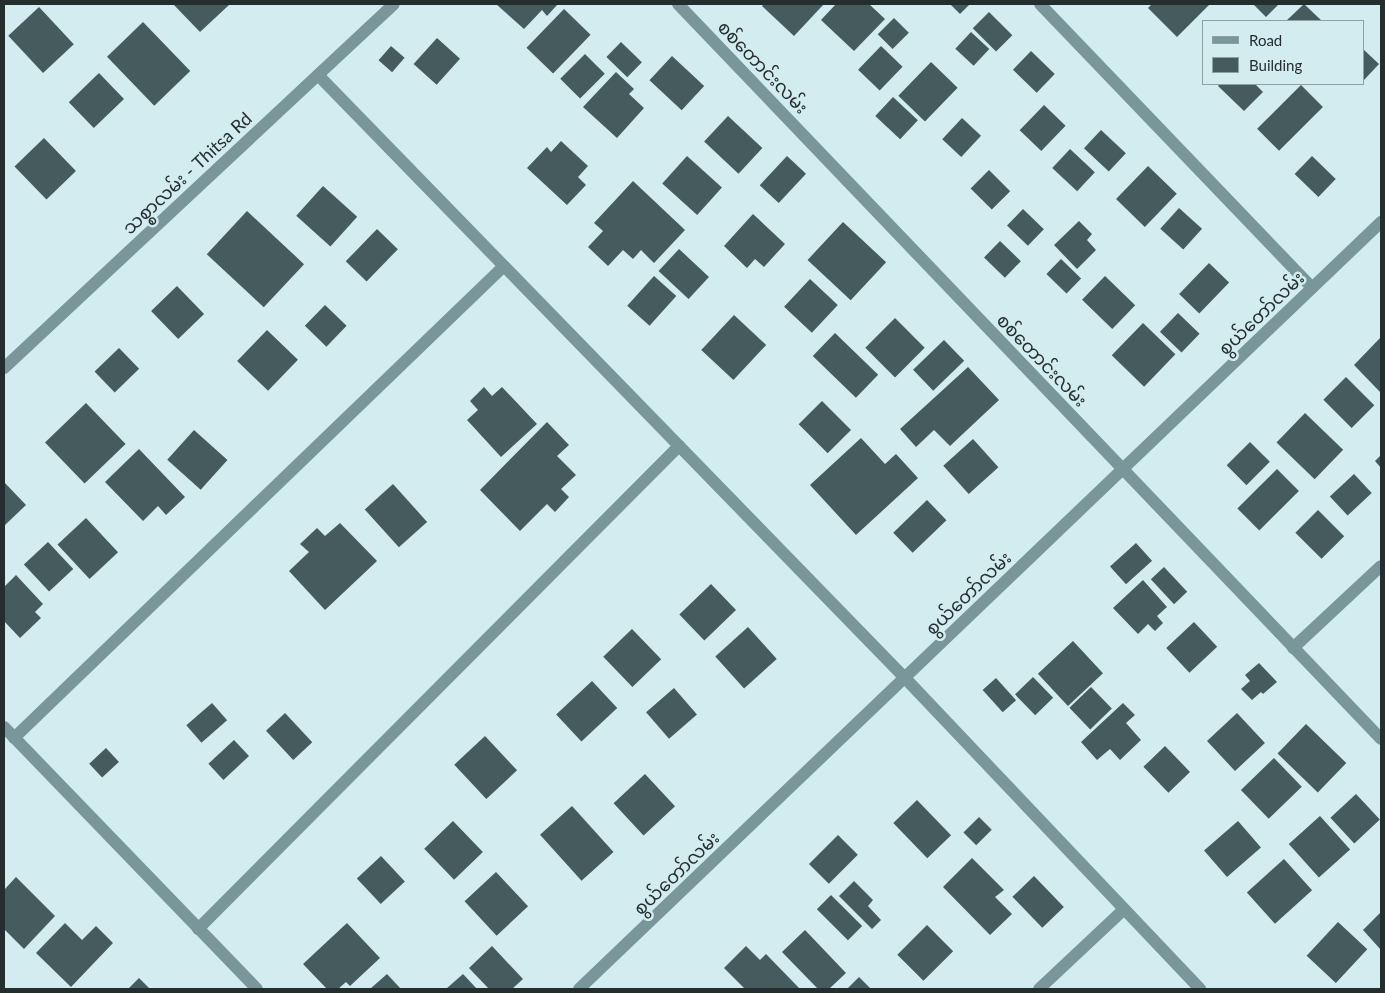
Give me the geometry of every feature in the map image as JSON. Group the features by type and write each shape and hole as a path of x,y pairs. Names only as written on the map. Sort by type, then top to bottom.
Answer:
{"street":[{"name":"သစ္စာလမ်း - Thitsa Rd","path":"4,368 394,4"},
{"name":"စစ်တောင်းလမ်း","path":"678,4 1381,739"},
{"path":"1040,4 1312,288"},
{"path":"318,75 904,678 1200,989"},
{"name":"စွယ်တော်လမ်း","path":"579,989 1381,222"},
{"path":"14,738 504,266"},
{"path":"198,928 679,446"},
{"path":"1293,648 1381,566"},
{"path":"4,727 257,989"},
{"path":"1039,989 1123,910"}],"building":[{"path":"173,4 228,4 229,5 200,32"},
{"path":"496,4 558,4 547,16 542,10 524,29"},
{"path":"764,4 824,4 794,36 762,6"},
{"path":"836,4 869,4 885,19 854,51 821,20"},
{"path":"950,4 970,4 960,14"},
{"path":"1152,4 1210,4 1177,37 1148,8"},
{"path":"1253,4 1279,4 1266,17"},
{"path":"1304,4 1321,20 1287,20"},
{"path":"39,7 74,44 43,73 8,36"},
{"path":"564,9 591,35 553,74 526,48"},
{"path":"989,12 1012,35 996,52 973,28"},
{"path":"894,18 909,33 893,49 878,34"},
{"path":"143,22 190,71 154,106 107,57"},
{"path":"971,32 989,49 974,66 955,49"},
{"path":"437,38 460,59 437,85 414,64"},
{"path":"621,42 642,62 627,77 606,57"},
{"path":"391,46 405,58 392,72 379,60"},
{"path":"881,46 903,67 880,91 858,70"},
{"path":"1031,51 1055,74 1037,93 1013,70"},
{"path":"1365,51 1379,64 1365,79"},
{"path":"585,54 605,74 580,99 560,79"},
{"path":"672,56 704,86 682,110 649,80"},
{"path":"931,62 958,88 925,122 898,96"},
{"path":"616,72 634,89 629,94 644,108 617,138 583,107"},
{"path":"99,73 124,99 94,128 69,102"},
{"path":"1256,85 1263,92 1244,111 1218,86"},
{"path":"1301,85 1323,107 1279,151 1257,129"},
{"path":"893,97 918,120 900,139 875,116"},
{"path":"1044,105 1066,126 1041,151 1020,130"},
{"path":"728,116 762,148 739,174 704,142"},
{"path":"962,118 981,136 961,157 942,139"},
{"path":"1101,130 1126,153 1109,171 1084,148"},
{"path":"44,138 76,171 46,200 15,166"},
{"path":"561,141 588,166 578,177 586,185 567,205 527,168 547,147 551,152"},
{"path":"1070,149 1095,172 1077,191 1052,168"},
{"path":"687,156 722,187 697,215 662,183"},
{"path":"787,156 806,174 779,203 760,185"},
{"path":"1312,156 1336,179 1318,197 1295,174"},
{"path":"1148,166 1177,194 1145,227 1116,199"},
{"path":"989,170 1010,191 992,210 971,188"},
{"path":"633,181 685,230 654,263 641,250 633,259 623,250 608,266 588,247 603,231 594,223"},
{"path":"323,186 357,217 330,247 296,216"},
{"path":"1179,208 1202,229 1183,250 1160,229"},
{"path":"1023,209 1044,229 1028,246 1007,226"},
{"path":"247,211 304,264 264,307 207,254"},
{"path":"753,214 785,244 764,267 755,259 747,268 724,246"},
{"path":"1079,221 1092,234 1087,240 1096,250 1077,269 1054,245"},
{"path":"843,222 886,262 851,300 808,260"},
{"path":"377,229 398,249 367,282 346,261"},
{"path":"1000,241 1021,261 1005,278 984,258"},
{"path":"679,249 709,277 689,299 659,271"},
{"path":"1061,259 1081,278 1067,294 1046,274"},
{"path":"1209,263 1229,282 1199,313 1179,294"},
{"path":"654,276 676,296 650,326 627,306"},
{"path":"1105,276 1135,305 1112,329 1082,300"},
{"path":"810,279 838,305 812,333 784,307"},
{"path":"177,286 204,314 178,339 151,311"},
{"path":"325,305 347,326 326,347 305,326"},
{"path":"1178,313 1200,334 1182,353 1160,332"},
{"path":"734,315 766,345 733,380 701,350"},
{"path":"895,318 925,348 895,377 865,348"},
{"path":"1143,323 1175,354 1144,387 1112,355"},
{"path":"267,330 298,360 268,391 237,361"},
{"path":"835,333 878,375 856,398 813,356"},
{"path":"1381,337 1381,393 1354,365"},
{"path":"944,340 964,361 933,391 913,370"},
{"path":"119,348 139,369 115,392 95,372"},
{"path":"968,367 999,400 950,446 934,430 916,447 900,429"},
{"path":"1346,377 1374,405 1352,428 1323,400"},
{"path":"484,387 492,396 502,387 537,424 501,457 467,420 478,410 470,401"},
{"path":"822,401 851,430 828,453 799,424"},
{"path":"86,403 126,444 85,484 45,443"},
{"path":"1305,413 1343,450 1315,479 1277,442"},
{"path":"547,422 569,445 557,456 576,475 561,489 569,497 555,512 547,504 520,531 480,490"},
{"path":"194,430 227,460 201,490 167,460"},
{"path":"861,438 885,464 896,454 918,478 856,535 810,485"},
{"path":"973,439 998,467 969,494 943,466"},
{"path":"1250,442 1270,462 1246,485 1227,465"},
{"path":"139,449 185,497 166,515 158,506 143,521 105,482"},
{"path":"1381,455 1381,468 1375,461"},
{"path":"1277,469 1299,491 1259,531 1237,509"},
{"path":"1354,474 1372,493 1348,516 1330,497"},
{"path":"4,482 26,505 4,526"},
{"path":"393,484 427,522 399,547 365,509"},
{"path":"927,500 946,520 913,553 893,533"},
{"path":"1318,510 1344,536 1322,559 1295,533"},
{"path":"86,518 118,552 90,579 57,545"},
{"path":"340,523 377,561 325,610 289,571 309,552 300,544 317,528 325,536"},
{"path":"48,542 73,569 49,592 24,565"},
{"path":"1136,543 1152,561 1126,584 1110,566"},
{"path":"1164,567 1187,592 1174,604 1151,579"},
{"path":"16,575 43,604 35,612 41,618 20,638 4,621 4,587"},
{"path":"1143,580 1167,607 1157,616 1163,623 1155,631 1148,624 1138,634 1113,608"},
{"path":"711,584 736,610 704,640 679,615"},
{"path":"1194,622 1217,647 1189,673 1166,648"},
{"path":"748,627 777,659 744,688 715,656"},
{"path":"632,629 661,659 632,687 603,657"},
{"path":"1073,641 1103,673 1068,706 1038,674"},
{"path":"1259,663 1277,682 1263,694 1261,692 1252,700 1241,689 1250,681 1245,675"},
{"path":"1033,677 1053,698 1035,715 1015,694"},
{"path":"996,678 1016,700 1003,712 983,690"},
{"path":"592,681 617,708 581,741 556,714"},
{"path":"1091,687 1112,709 1090,729 1069,708"},
{"path":"674,688 697,714 669,739 646,712"},
{"path":"212,703 227,720 201,743 186,725"},
{"path":"1123,703 1135,715 1126,723 1141,740 1120,760 1110,749 1097,760 1081,742"},
{"path":"285,713 312,742 293,760 266,731"},
{"path":"1237,713 1265,743 1235,771 1207,741"},
{"path":"1306,724 1346,763 1318,792 1278,753"},
{"path":"485,736 517,770 486,799 454,765"},
{"path":"234,740 249,756 223,780 208,764"},
{"path":"1165,746 1190,772 1168,793 1143,767"},
{"path":"106,748 119,762 102,778 89,764"},
{"path":"1274,758 1302,787 1269,819 1241,790"},
{"path":"645,774 675,806 644,836 614,803"},
{"path":"1356,794 1380,820 1354,843 1330,818"},
{"path":"917,800 951,835 927,858 893,823"},
{"path":"572,806 613,852 582,881 540,835"},
{"path":"1320,816 1350,849 1319,878 1289,844"},
{"path":"979,817 992,830 976,845 963,833"},
{"path":"453,821 483,852 454,880 424,849"},
{"path":"1238,821 1261,847 1227,877 1204,851"},
{"path":"838,835 858,855 829,884 809,864"},
{"path":"381,856 405,882 381,904 357,879"},
{"path":"972,858 1004,890 995,897 1012,914 990,935 943,887"},
{"path":"1284,859 1312,890 1275,924 1247,892"},
{"path":"496,872 528,906 497,936 465,901"},
{"path":"1034,876 1064,907 1042,928 1012,897"},
{"path":"16,877 55,916 24,949 4,929 4,890"},
{"path":"854,881 873,900 868,906 881,920 872,929 839,896"},
{"path":"831,895 862,926 848,940 817,909"},
{"path":"1381,912 1381,950 1363,930"},
{"path":"1338,922 1367,949 1336,983 1307,956"},
{"path":"65,923 82,940 96,926 113,943 71,987 36,953"},
{"path":"347,923 380,958 350,986 346,982 338,989 327,989 303,964"},
{"path":"927,925 953,951 923,981 897,955"},
{"path":"805,930 846,973 829,989 818,989 782,952"},
{"path":"492,946 523,979 512,989 489,989 469,968"},
{"path":"746,946 760,960 766,954 800,989 745,989 724,968"},
{"path":"387,974 401,989 370,989"},
{"path":"463,974 477,989 446,989"},
{"path":"859,977 871,989 847,989"},
{"path":"139,978 150,989 128,989"}]}
